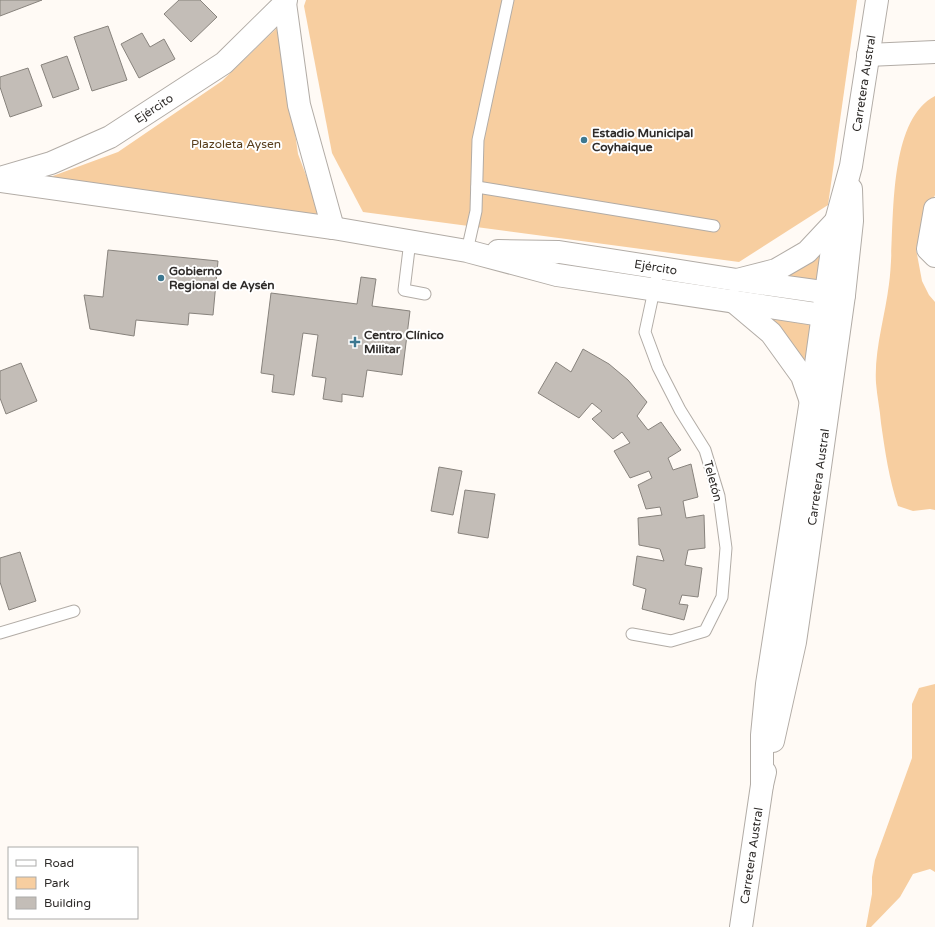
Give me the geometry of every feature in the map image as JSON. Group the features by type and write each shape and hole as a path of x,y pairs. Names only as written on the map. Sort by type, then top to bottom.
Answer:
{"main road":[{"name":"Carretera Austral","path":"741,927 762,785 795,642 805,574 833,304 836,221 851,166 876,0"},
{"name":"Ejército","path":"0,180 51,163 110,137 224,63 285,1"},
{"name":"Ejército","path":"285,1 299,105 333,228"},
{"path":"868,55 935,52"},
{"name":"Carretera Austral","path":"762,785 762,735 767,684 810,400 852,221 851,166"},
{"name":"Ejército","path":"0,180 333,228 467,251 557,275 654,290 735,290 833,304"},
{"path":"935,209 928,249 935,256"},
{"path":"810,400 802,376 771,333 735,290 776,270 807,252 836,221"},
{"name":"Ejército","path":"467,251 559,252 658,267 735,290"}],"lane":[{"path":"467,251 476,211 478,140 508,0"},
{"path":"477,187 714,226"},
{"path":"410,241 404,290 425,294"},
{"name":"Teletón","path":"632,634 671,641 705,631 722,597 726,548 719,496 705,450 680,410 658,367 646,332 658,267"},
{"path":"0,633 74,612"}],"green space":[{"name":"Estadio Municipal Coyhaique","path":"306,0 857,0 828,205 739,262 363,212 332,153 304,6"},
{"name":"Plazoleta Aysen","path":"280,25 298,154 322,217 50,177 118,152 222,81"},
{"path":"935,96 935,195 916,249 922,281 929,295 935,302 935,510 930,509 913,511 898,506 892,486 876,388 876,371 878,346 889,284 893,210 900,154 907,130 919,110"},
{"path":"828,237 821,285 778,276"},
{"path":"760,310 813,319 807,368"},
{"path":"935,684 935,872 930,869 913,874 900,897 871,927 866,927 872,894 872,877 875,860 912,758 912,704 919,688"}],"building":[{"path":"0,0 42,0 0,16"},
{"path":"179,0 200,0 217,17 191,42 164,14"},
{"path":"108,26 127,80 92,91 74,37"},
{"path":"142,33 150,47 164,39 175,59 139,78 121,44"},
{"path":"67,56 79,89 53,98 41,65"},
{"path":"28,68 42,106 10,117 0,87 0,77"},
{"name":"Gobierno Regional de Aysén","path":"108,250 218,261 213,315 189,313 188,325 136,320 134,336 90,329 84,295 103,297"},
{"path":"361,277 376,279 372,306 410,311 402,375 367,370 363,397 342,394 342,402 323,399 326,378 312,376 318,335 303,333 294,395 272,392 274,375 261,373 271,293 357,304"},
{"path":"583,349 609,364 628,380 647,402 637,416 648,430 661,422 681,450 668,458 673,470 691,464 698,497 683,501 686,518 704,515 705,548 688,550 685,565 702,568 698,597 682,595 679,604 688,605 684,620 642,609 646,589 633,585 637,556 664,561 660,549 639,545 638,518 662,515 660,507 646,509 638,485 652,478 649,471 630,478 614,451 630,443 622,432 613,439 592,419 602,411 592,403 579,418 538,393 556,362 571,372"},
{"path":"21,363 37,401 6,414 0,398 0,371"},
{"path":"439,467 462,471 453,515 431,511"},
{"path":"465,490 495,494 488,538 458,533"},
{"path":"20,552 36,601 9,610 0,582 0,558"}],"place":[{"name":"Estadio Municipal Coyhaique","path":"584,140"},
{"name":"Gobierno Regional de Aysén","path":"161,278"},
{"name":"Centro Clínico Militar","path":"355,342"}]}
